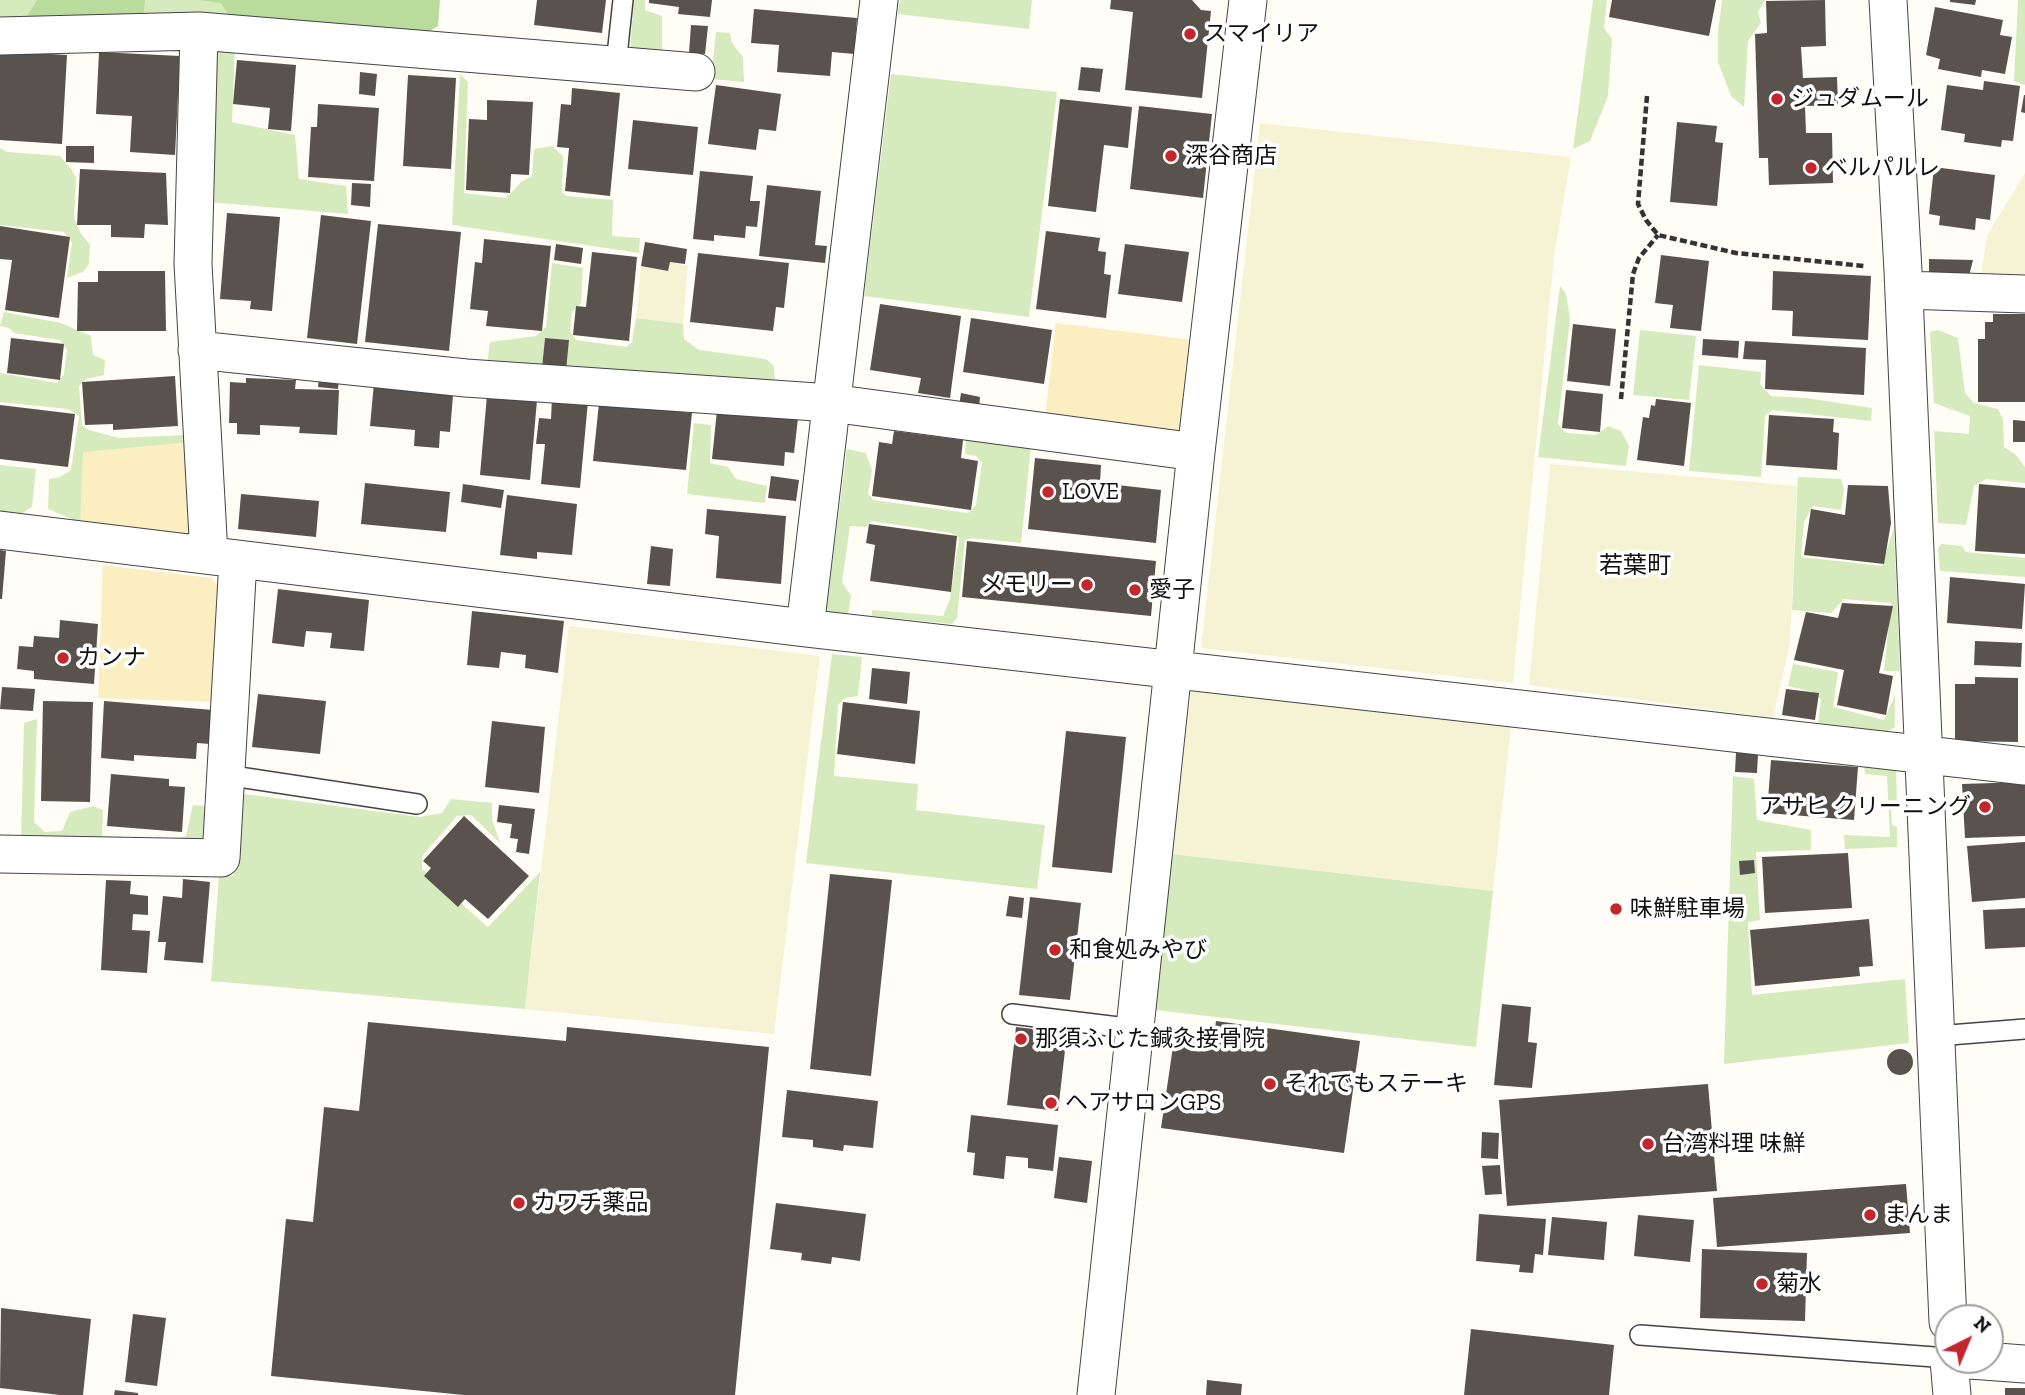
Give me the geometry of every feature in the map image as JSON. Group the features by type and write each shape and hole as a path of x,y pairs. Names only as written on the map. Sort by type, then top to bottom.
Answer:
{"street":[{"path":"805,628 879,0"},
{"path":"1096,1395 1196,452 1248,0"},
{"path":"1888,0 1903,280 1947,1304"},
{"path":"0,854 221,858 226,775 224,557 197,350 193,264 199,30"},
{"path":"0,36 199,30 696,72"},
{"path":"1903,280 2025,294"},
{"path":"197,350 466,378 831,403 1196,452"},
{"path":"0,530 805,628 2025,766"},
{"path":"2004,1362 2025,1364"},
{"path":"1950,1374 1952,1395"}],"lane":[{"path":"616,65 623,0"},
{"path":"226,775 417,804"},
{"path":"1012,1014 1135,1029"},
{"path":"1937,1036 2025,1029"},
{"path":"1640,1335 1934,1358"}],"path":[{"path":"1647,96 1638,204 1658,235 1736,253 1903,280"},
{"path":"1621,399 1633,274 1639,258 1658,235"}],"shaded area":[{"path":"1260,123 1571,157 1554,257 1513,683 1201,648"},
{"path":"2025,173 2025,278 1981,276 1987,235"},
{"path":"670,262 688,266 683,324 636,318 641,266 668,271"},
{"path":"1550,464 1797,486 1790,643 1773,718 1529,685"},
{"path":"569,626 820,656 774,1034 525,1009"},
{"path":"1191,690 1511,727 1493,891 1172,854"}],"green space":[{"path":"0,0 299,0 297,24 0,24"},
{"path":"37,0 145,0 143,18 23,23"},
{"path":"199,0 440,0 438,26 425,34 233,21 221,3"},
{"path":"634,0 645,0 645,10 662,16 662,55 630,52"},
{"path":"900,0 1032,0 1029,29 897,14"},
{"path":"1593,0 1607,0 1604,28 1612,39 1608,96 1590,141 1573,149"},
{"path":"1722,0 1765,0 1758,12 1761,23 1748,41 1744,107 1731,96 1718,62"},
{"path":"2018,0 2025,0 2025,85 2014,81"},
{"path":"716,32 730,33 732,43 743,57 744,82 711,79"},
{"path":"209,46 235,47 232,122 295,135 299,179 346,186 348,214 209,202"},
{"path":"460,74 468,82 464,193 506,198 521,182 532,176 534,149 552,146 563,156 562,192 566,196 613,200 612,236 640,238 639,253 452,225"},
{"path":"891,74 1057,92 1029,317 864,296"},
{"path":"0,148 7,152 60,156 72,170 76,178 74,218 90,245 89,264 83,272 67,278 72,242 64,232 0,225"},
{"path":"552,263 583,268 581,303 572,312 570,331 576,340 626,347 632,342 636,318 683,324 684,339 699,350 766,359 774,366 775,386 566,371 569,340 545,338 542,368 487,365 490,342 536,336 546,327"},
{"path":"1560,286 1566,294 1570,319 1558,424 1566,433 1596,435 1608,426 1621,431 1629,446 1626,466 1538,457"},
{"path":"4,312 61,323 91,336 93,355 105,360 104,375 86,379 79,386 82,425 89,430 119,438 184,435 190,442 80,527 72,519 48,509 49,479 60,477 71,470 79,416 68,409 0,402 0,373 57,383 64,374 67,350 60,340 14,333 9,328 0,326"},
{"path":"1640,330 1696,336 1689,400 1633,395"},
{"path":"1938,330 1958,338 1965,393 1974,403 1998,409 2003,419 2004,447 2016,455 2025,467 2025,483 1986,479 1974,486 1966,525 1938,523 1934,431 1969,434 1970,416 1934,403 1930,332"},
{"path":"1699,365 1761,372 1760,384 1771,396 1806,398 1872,408 1871,421 1772,410 1765,416 1761,477 1689,471"},
{"path":"694,423 711,425 710,463 728,467 736,479 767,486 765,503 687,494"},
{"path":"966,437 1031,447 1021,543 972,538 965,540 957,618 952,624 872,616 872,610 943,616 950,599 959,538 951,533 872,521 866,527 850,526 842,582 851,596 848,615 826,612 847,449 866,453 872,470 868,493 873,500 968,513 976,505 982,463 976,456 965,454"},
{"path":"0,465 36,469 32,507 21,514 0,512"},
{"path":"1798,477 1841,479 1844,489 1841,510 1813,506 1804,522 1801,557 1882,566 1894,527 1900,671 1884,671 1891,603 1844,599 1831,613 1792,610"},
{"path":"1941,544 1962,546 1966,552 2025,558 2025,577 1940,571 1938,549"},
{"path":"832,654 862,657 858,696 845,698 838,705 834,776 918,784 916,810 1045,825 1037,889 806,863"},
{"path":"1793,664 1838,672 1833,707 1884,720 1895,695 1895,727 1884,733 1818,723 1821,699 1813,692 1788,686"},
{"path":"37,719 34,822 45,832 62,831 70,812 93,806 103,810 102,836 176,839 186,836 193,805 207,806 207,850 21,839 24,723"},
{"path":"1864,765 1896,768 1897,807 1891,811 1892,825 1897,827 1897,847 1845,849 1844,835 1890,837 1887,776 1865,774"},
{"path":"1733,776 1754,779 1757,820 1811,830 1811,850 1756,852 1760,920 1748,922 1752,995 1905,979 1909,1043 1724,1064"},
{"path":"244,794 420,817 442,813 451,799 492,803 492,819 500,843 471,815 457,816 422,856 422,869 488,927 540,872 525,1009 211,981 219,876 234,876"},
{"path":"1172,854 1493,891 1476,1047 1155,1010"}],"sand":[{"path":"1056,323 1193,340 1182,434 1045,416"},
{"path":"190,442 192,535 80,527 83,452"},
{"path":"103,565 212,578 217,585 212,702 98,698"}],"building":[{"path":"537,0 606,0 602,33 534,25"},
{"path":"649,0 712,0 710,17 678,14 679,7 649,3"},
{"path":"1111,0 1192,0 1201,10 1211,11 1202,98 1125,90 1133,12 1110,9"},
{"path":"1612,0 1716,0 1709,36 1609,17"},
{"path":"1825,0 1826,46 1801,47 1803,78 1837,77 1838,105 1805,106 1806,133 1832,133 1833,183 1769,185 1768,158 1759,158 1755,34 1767,33 1766,1"},
{"path":"1950,0 1976,0 1975,5"},
{"path":"1935,7 2003,20 2000,35 2012,37 2005,74 1982,70 1981,77 1938,69 1940,59 1926,55"},
{"path":"754,9 857,18 854,54 832,52 830,76 777,72 779,45 751,43"},
{"path":"691,25 708,26 705,54 689,53"},
{"path":"0,51 67,55 62,144 0,140"},
{"path":"99,52 180,56 175,155 130,152 132,116 96,114"},
{"path":"237,60 296,65 291,131 268,129 270,108 233,104"},
{"path":"1081,67 1103,69 1100,92 1078,90"},
{"path":"360,72 377,74 375,96 359,94"},
{"path":"408,75 456,78 451,169 403,166"},
{"path":"1984,81 2020,86 2013,141 2002,140 2001,147 1964,142 1965,134 1941,130 1947,85 1983,90"},
{"path":"716,85 781,94 776,131 759,129 756,150 708,144"},
{"path":"572,88 620,93 610,196 565,191 569,148 557,147 561,104 571,105"},
{"path":"2025,95 2025,113 2021,112"},
{"path":"1060,99 1132,107 1128,148 1104,145 1096,212 1048,206"},
{"path":"487,100 533,102 529,175 511,174 510,193 466,190 469,119 487,120"},
{"path":"318,104 379,108 374,181 308,177 311,127 317,127"},
{"path":"1139,106 1212,114 1203,198 1130,189"},
{"path":"633,120 698,127 693,175 628,169"},
{"path":"1677,122 1717,126 1715,142 1723,143 1717,206 1670,202"},
{"path":"66,146 94,146 94,163 66,162"},
{"path":"1934,167 1995,175 1990,220 1976,218 1975,230 1939,225 1940,216 1929,214"},
{"path":"80,169 166,173 168,225 145,224 144,238 111,237 111,225 77,225"},
{"path":"700,171 753,176 750,201 760,201 757,227 746,226 745,238 714,235 714,241 693,239"},
{"path":"352,183 371,184 370,207 351,205"},
{"path":"767,185 821,191 815,245 827,246 825,263 759,256"},
{"path":"227,213 280,217 272,311 250,309 251,301 220,299"},
{"path":"321,215 371,221 357,344 307,338"},
{"path":"378,224 461,232 449,351 365,342"},
{"path":"0,226 70,237 59,318 5,310 12,260 0,259"},
{"path":"1046,231 1100,238 1098,251 1106,252 1104,274 1111,275 1106,318 1036,309"},
{"path":"484,239 551,246 542,331 486,326 488,311 470,309 475,262 482,263"},
{"path":"645,242 687,249 685,264 670,262 668,271 641,266"},
{"path":"556,244 583,248 581,264 554,260"},
{"path":"1125,244 1189,252 1182,302 1118,294"},
{"path":"592,252 637,257 629,341 573,335 576,306 586,307"},
{"path":"698,253 789,263 784,308 776,307 773,331 690,322"},
{"path":"1661,255 1709,261 1701,331 1670,328 1673,305 1655,303"},
{"path":"1929,259 1973,260 1969,276 1929,275"},
{"path":"98,271 165,271 166,331 77,331 78,282 98,282"},
{"path":"1773,271 1871,276 1868,340 1792,336 1793,311 1772,310"},
{"path":"880,304 961,316 950,398 918,393 921,378 870,370"},
{"path":"1993,314 2025,314 2025,402 1978,402 1978,339 1985,339 1985,322 1993,322"},
{"path":"971,318 1052,330 1044,384 963,372"},
{"path":"1573,324 1616,329 1610,386 1567,381"},
{"path":"11,338 64,344 60,380 7,373"},
{"path":"545,338 569,340 566,371 542,368"},
{"path":"1703,339 1739,341 1738,358 1702,355"},
{"path":"1745,341 1866,348 1864,395 1765,389 1766,360 1743,359"},
{"path":"175,376 178,426 113,430 113,424 85,425 82,382"},
{"path":"319,377 339,379 338,389 318,387"},
{"path":"246,378 296,380 295,389 339,390 337,435 299,433 300,427 260,425 260,435 237,434 237,423 229,423 230,382 246,383"},
{"path":"374,383 453,395 450,432 440,431 439,448 414,446 415,430 370,426"},
{"path":"1566,390 1603,394 1600,432 1562,428"},
{"path":"961,393 980,397 979,409 959,406"},
{"path":"487,395 537,400 530,480 480,475"},
{"path":"552,398 588,401 580,488 541,484 545,444 536,444 539,418 551,419"},
{"path":"1656,399 1691,403 1684,466 1637,460 1643,417 1649,418 1651,405 1655,406"},
{"path":"599,403 692,413 686,470 593,461"},
{"path":"0,405 75,414 68,467 0,459"},
{"path":"717,410 798,418 794,453 785,452 784,466 712,459"},
{"path":"1769,415 1834,419 1833,432 1839,433 1837,470 1766,465"},
{"path":"2013,420 2025,421 2025,442 2013,442"},
{"path":"894,431 963,440 961,458 978,461 971,510 872,496 879,442 892,444"},
{"path":"1035,458 1101,465 1100,483 1161,490 1156,543 1028,529"},
{"path":"771,476 799,480 796,501 768,498"},
{"path":"365,483 450,492 446,532 361,524"},
{"path":"463,484 504,490 501,508 461,502"},
{"path":"1979,484 2025,488 2025,554 1975,551"},
{"path":"1848,485 1888,486 1891,523 1884,564 1804,555 1811,509 1845,515"},
{"path":"241,494 319,501 316,537 238,529"},
{"path":"507,495 577,504 572,555 537,552 537,559 500,555"},
{"path":"707,509 786,516 781,584 716,578 719,536 705,534"},
{"path":"869,524 957,536 951,592 870,581 875,545 866,543"},
{"path":"967,541 1156,561 1151,616 962,597"},
{"path":"651,546 673,549 670,586 647,584"},
{"path":"0,550 6,551 2,599 0,599"},
{"path":"1950,577 2025,584 2022,629 1947,623"},
{"path":"278,589 369,600 364,651 330,648 332,633 306,631 304,647 272,643"},
{"path":"1842,603 1893,606 1879,673 1893,676 1886,715 1837,705 1844,670 1794,660 1806,612 1838,618"},
{"path":"472,611 564,621 558,673 525,668 526,655 501,652 499,668 467,665"},
{"path":"60,620 98,624 94,684 34,679 34,671 17,669 19,646 33,647 34,636 59,638"},
{"path":"1975,641 2022,643 2021,667 1974,665"},
{"path":"872,668 910,672 907,704 869,699"},
{"path":"1975,677 2018,678 2018,742 1955,741 1955,684 1975,684"},
{"path":"2,687 35,689 33,711 0,709"},
{"path":"1786,689 1819,693 1815,720 1782,715"},
{"path":"258,694 326,701 320,754 252,747"},
{"path":"43,701 93,702 90,802 41,801"},
{"path":"104,701 213,710 210,744 197,743 196,759 134,755 134,761 101,758"},
{"path":"843,702 920,711 915,764 837,754"},
{"path":"492,721 545,727 539,793 485,787"},
{"path":"1066,731 1126,737 1112,873 1052,867"},
{"path":"1736,752 1758,754 1757,773 1735,772"},
{"path":"1771,760 1858,767 1854,820 1767,813"},
{"path":"111,774 169,779 169,786 185,787 182,832 107,826"},
{"path":"2025,782 2025,836 1965,838 1962,784"},
{"path":"499,805 535,809 529,854 516,852 518,839 510,838 512,824 497,822"},
{"path":"464,816 529,876 488,919 465,899 458,907 424,876 431,868 423,861"},
{"path":"2025,842 2025,898 1972,902 1967,846"},
{"path":"1848,853 1852,908 1765,913 1762,857"},
{"path":"1754,860 1755,873 1740,875 1739,861"},
{"path":"830,874 892,880 871,1076 810,1069"},
{"path":"183,879 210,882 203,963 164,960 166,942 158,942 163,896 182,898"},
{"path":"106,880 131,881 130,894 148,896 148,915 133,914 132,930 150,931 147,973 101,970"},
{"path":"1009,896 1024,898 1022,918 1006,916"},
{"path":"1030,897 1081,903 1070,1000 1019,995"},
{"path":"2025,908 2025,947 1985,949 1983,910"},
{"path":"1869,919 1873,966 1859,967 1860,976 1755,986 1750,930"},
{"path":"1502,1004 1531,1007 1528,1042 1537,1043 1532,1088 1494,1085"},
{"path":"1216,1021 1360,1041 1344,1153 1161,1128 1175,1033 1214,1039"},
{"path":"368,1022 566,1041 567,1027 769,1047 735,1395 464,1395 271,1376 286,1219 313,1222 324,1107 359,1111"},
{"path":"1016,1027 1067,1033 1058,1111 1007,1105"},
{"path":"1900,1049 1909,1053 1913,1062 1909,1071 1900,1075 1891,1071 1887,1062 1891,1053"},
{"path":"1708,1084 1717,1191 1507,1206 1499,1100"},
{"path":"787,1090 878,1101 873,1148 844,1145 843,1151 813,1147 813,1140 782,1137"},
{"path":"971,1115 1058,1125 1053,1171 1028,1168 1028,1158 1006,1156 1004,1179 973,1175 975,1153 967,1152"},
{"path":"1482,1132 1499,1133 1498,1159 1481,1158"},
{"path":"1059,1157 1092,1161 1087,1203 1054,1198"},
{"path":"1500,1165 1502,1194 1485,1195 1482,1166"},
{"path":"1906,1184 1910,1233 1717,1247 1713,1198"},
{"path":"776,1203 866,1214 860,1261 832,1257 831,1264 801,1260 802,1253 770,1249"},
{"path":"1479,1214 1546,1219 1543,1255 1535,1254 1533,1273 1519,1272 1520,1265 1476,1261"},
{"path":"1638,1215 1694,1220 1690,1262 1634,1256"},
{"path":"1552,1217 1607,1222 1604,1260 1548,1255"},
{"path":"1702,1249 1807,1253 1805,1321 1700,1318"},
{"path":"1,1308 91,1319 83,1395 0,1388"},
{"path":"133,1314 166,1318 157,1386 125,1382"},
{"path":"1471,1329 1614,1345 1609,1395 1464,1395"},
{"path":"1207,1380 1242,1384 1241,1395 1206,1395"},
{"path":"2005,1388 2025,1388 2025,1395 2005,1395"},
{"path":"115,1390 138,1393 138,1395 114,1395"}],"place":[{"name":"スマイリア","path":"1190,34"},
{"name":"ジュダムール","path":"1777,99"},
{"name":"深谷商店","path":"1171,156"},
{"name":"ベルパルレ","path":"1811,168"},
{"name":"LOVE","path":"1048,492"},
{"name":"メモリー","path":"1087,585"},
{"name":"愛子","path":"1135,590"},
{"name":"カンナ","path":"63,658"},
{"name":"アサヒ クリーニング","path":"1985,807"},
{"name":"味鮮駐車場","path":"1616,909"},
{"name":"和食処みやび","path":"1055,950"},
{"name":"那須ふじた鍼灸接骨院","path":"1021,1039"},
{"name":"それでもステーキ","path":"1270,1084"},
{"name":"ヘアサロンGPS","path":"1051,1103"},
{"name":"台湾料理 味鮮","path":"1648,1144"},
{"name":"カワチ薬品","path":"519,1203"},
{"name":"まんま","path":"1870,1215"},
{"name":"菊水","path":"1762,1284"}],"district":[{"name":"若葉町","path":"1635,566"}]}
